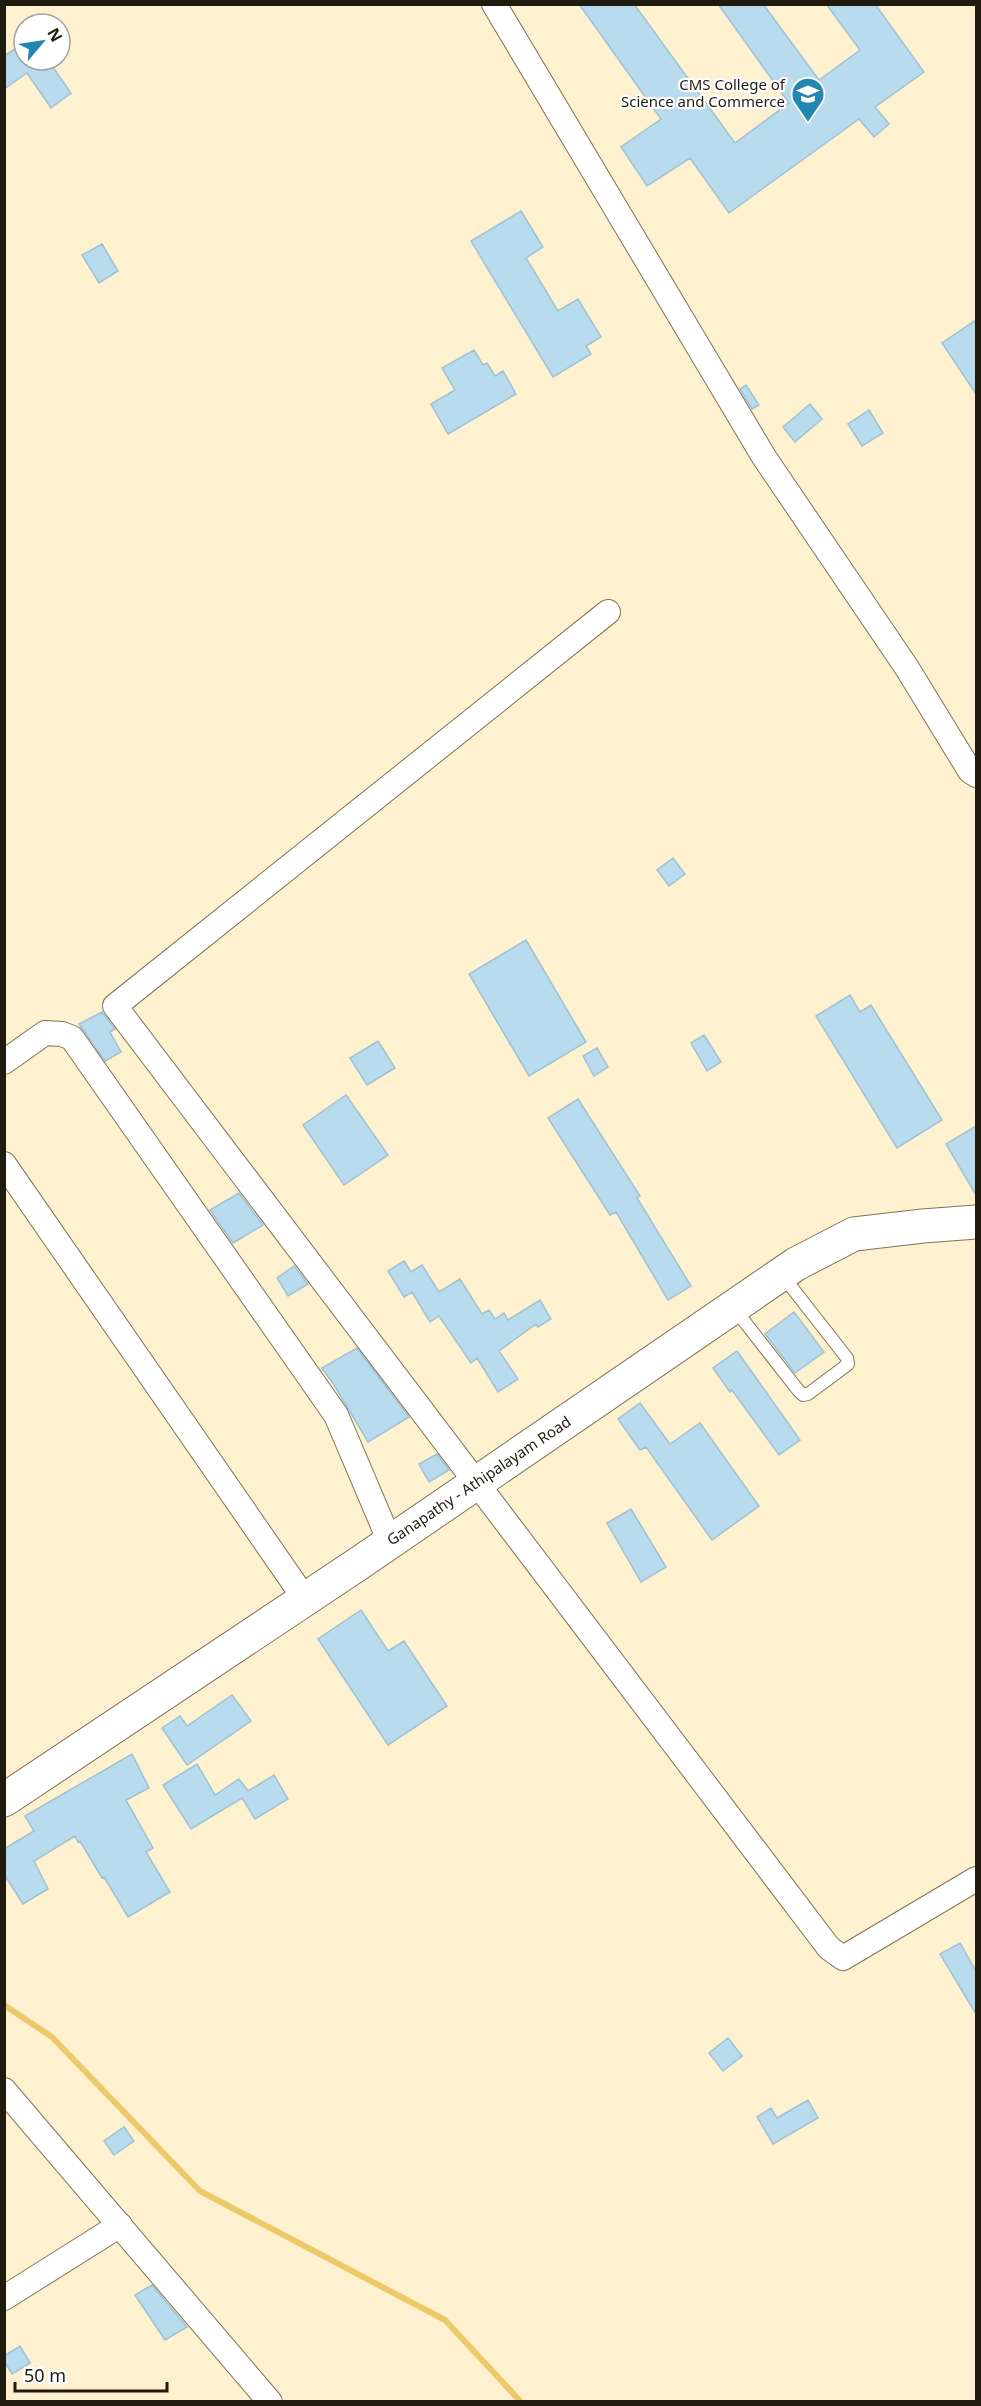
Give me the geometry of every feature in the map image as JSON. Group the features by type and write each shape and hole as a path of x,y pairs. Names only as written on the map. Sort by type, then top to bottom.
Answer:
{"main road":[{"name":"Ganapathy - Athipalayam Road","path":"4,1800 390,1542 781,1274 854,1234 976,1222"}],"street":[{"path":"494,4 764,457 907,668 970,771 976,775"},
{"path":"608,612 115,1006 829,1947 843,1958 976,1879"},
{"path":"4,1062 45,1033 62,1034 72,1038 336,1415 390,1542"},
{"path":"4,1164 305,1599"},
{"path":"4,2090 270,2402"},
{"path":"4,2298 120,2225"}],"lane":[{"path":"733,1307 798,1390 803,1395 808,1394 848,1364 847,1358 781,1274"}],"building":[{"name":"CMS College of Science and Commerce","path":"579,4 634,4 735,143 789,103 718,4 763,4 819,80 860,50 826,4 875,4 924,72 875,107 889,124 874,137 859,119 729,213 690,158 647,186 621,147 661,119"},
{"path":"12,51 12,72 56,72 71,93 51,108 27,73 4,89 4,56"},
{"path":"521,211 543,247 526,258 558,311 578,299 601,337 586,346 591,354 553,377 471,241"},
{"path":"102,244 118,271 99,283 82,255"},
{"path":"976,320 976,394 942,343"},
{"path":"474,350 483,365 487,363 495,376 503,371 516,394 448,434 431,404 455,390 442,368"},
{"path":"746,385 759,405 752,409 740,389"},
{"path":"810,404 822,419 795,442 783,427"},
{"path":"869,410 883,433 862,446 848,424"},
{"path":"673,858 685,874 669,886 657,870"},
{"path":"526,940 586,1042 529,1076 469,974"},
{"path":"850,995 860,1012 871,1005 942,1120 897,1148 816,1016"},
{"path":"102,1012 115,1029 110,1032 121,1052 105,1061 79,1024"},
{"path":"704,1035 721,1062 707,1071 691,1043"},
{"path":"378,1041 395,1068 367,1085 350,1058"},
{"path":"597,1048 608,1067 594,1076 583,1056"},
{"path":"346,1095 388,1155 344,1185 303,1125"},
{"path":"578,1099 640,1196 637,1198 691,1286 668,1300 616,1212 610,1215 548,1118"},
{"path":"976,1126 976,1195 946,1144"},
{"path":"239,1193 263,1225 233,1243 210,1210"},
{"path":"404,1261 411,1272 422,1265 439,1292 460,1279 482,1314 489,1310 495,1319 504,1313 508,1320 540,1300 551,1319 538,1327 536,1324 499,1351 518,1379 498,1392 477,1358 471,1363 439,1316 430,1322 412,1292 404,1297 388,1271"},
{"path":"294,1266 308,1284 288,1296 277,1278"},
{"path":"794,1312 824,1352 795,1373 765,1334"},
{"path":"357,1348 409,1417 368,1442 322,1368"},
{"path":"737,1351 800,1440 779,1455 732,1390 730,1392 713,1368"},
{"path":"640,1403 670,1444 700,1423 759,1506 712,1540 646,1447 640,1450 618,1419"},
{"path":"437,1454 449,1470 429,1482 419,1464"},
{"path":"631,1509 666,1567 641,1582 607,1523"},
{"path":"361,1610 388,1651 404,1641 447,1706 388,1745 318,1639"},
{"path":"232,1695 251,1721 187,1765 162,1728 180,1716 187,1726"},
{"path":"132,1754 149,1788 126,1800 153,1848 146,1852 170,1892 128,1917 104,1877 102,1878 75,1836 34,1861 48,1889 23,1904 4,1874 4,1849 34,1831 25,1816"},
{"path":"197,1764 215,1795 239,1779 248,1791 274,1775 288,1799 255,1819 242,1798 191,1829 163,1785"},
{"path":"960,1943 976,1971 976,2014 940,1954"},
{"path":"728,2038 742,2056 723,2071 709,2053"},
{"path":"808,2100 818,2118 773,2144 757,2117 771,2108 777,2118"},
{"path":"124,2127 134,2141 114,2155 104,2141"},
{"path":"152,2285 187,2327 165,2340 135,2295"},
{"path":"20,2346 30,2363 12,2374 4,2361 4,2356"}],"waterway":[{"path":"4,2005 52,2037 200,2191 445,2320 521,2402"}],"place":[{"name":"CMS College of Science and Commerce","path":"808,123"}]}
